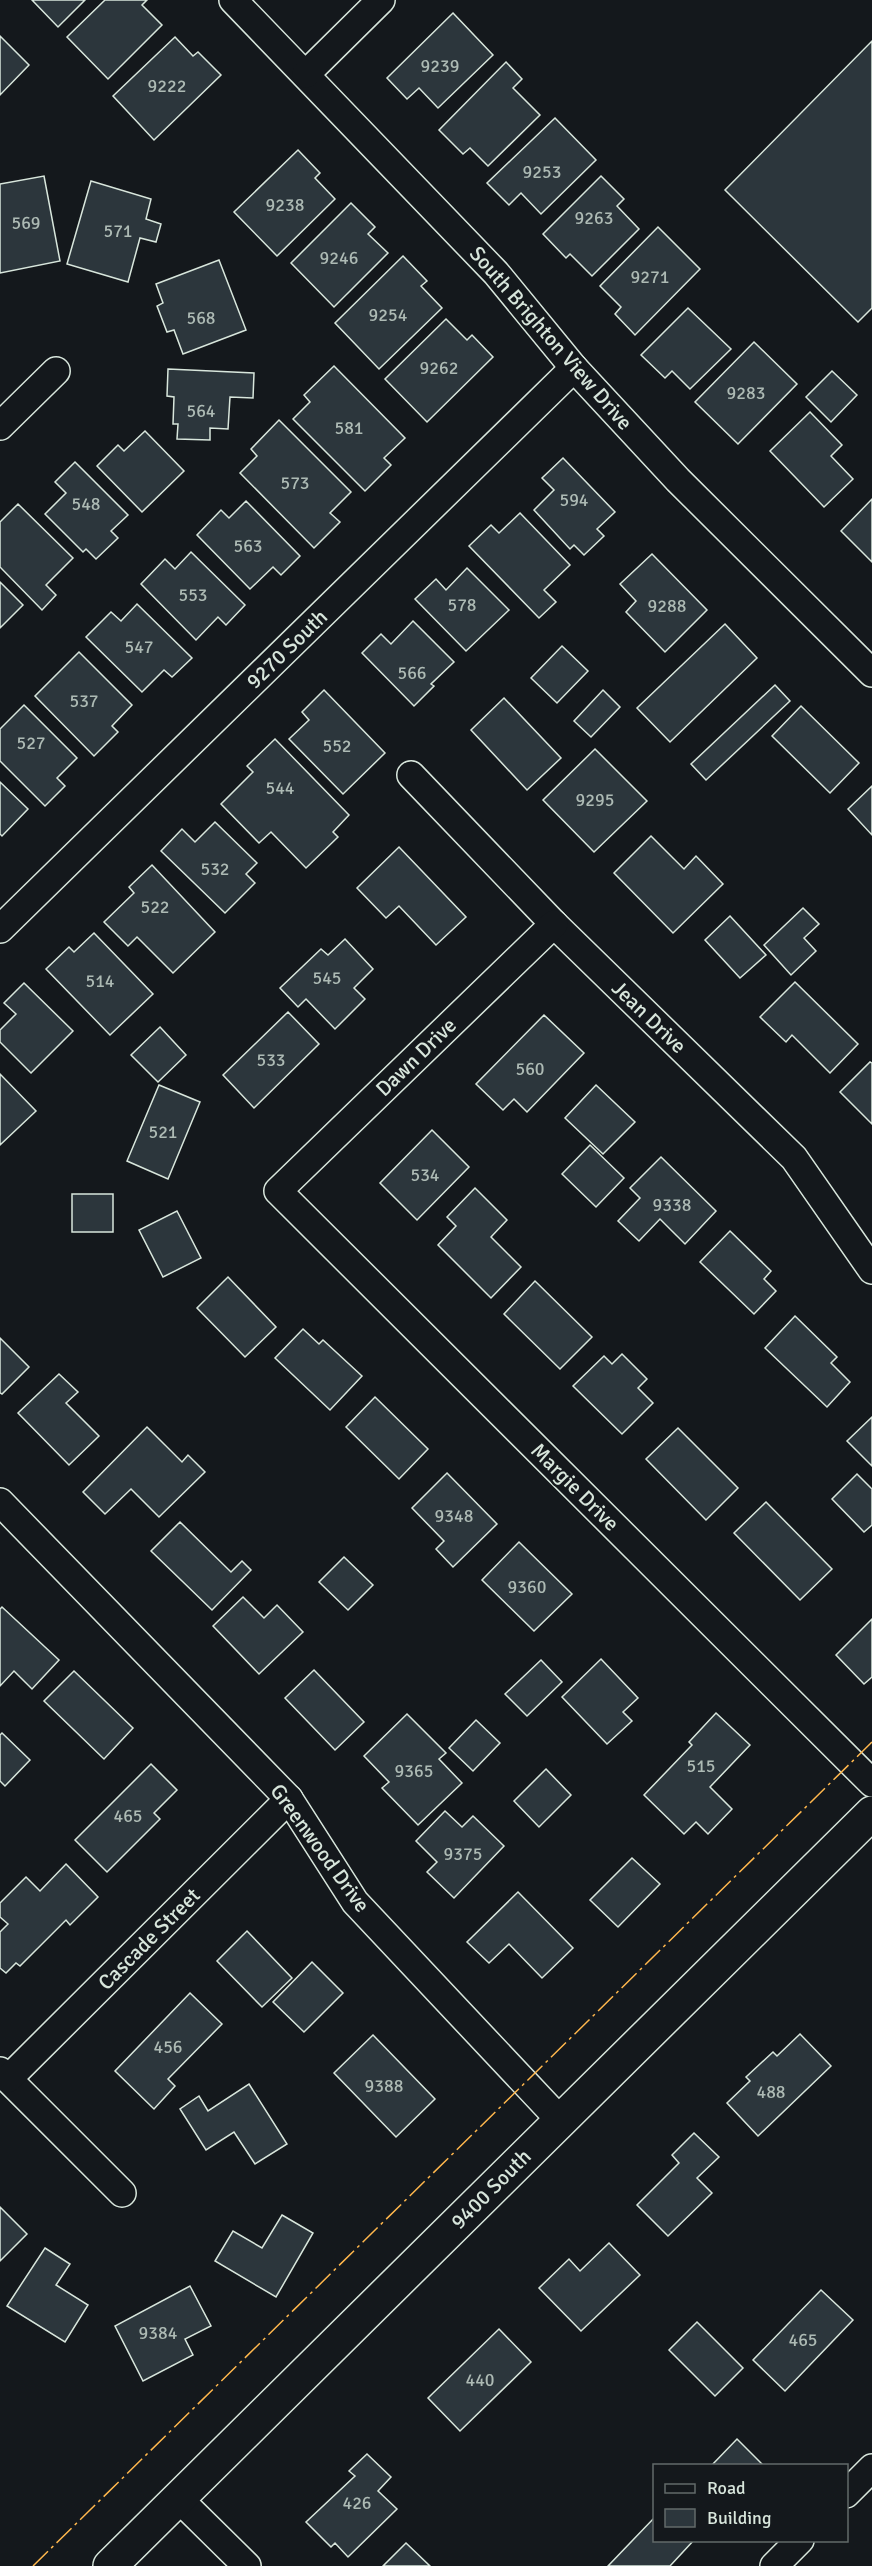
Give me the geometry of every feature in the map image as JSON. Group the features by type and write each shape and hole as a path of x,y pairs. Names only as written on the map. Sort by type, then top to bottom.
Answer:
{"street":[{"name":"South Brighton View Drive","path":"233,0 496,273 574,368 678,480 872,674"},
{"path":"306,74 381,0"},
{"name":"9270 South","path":"0,929 574,368"},
{"path":"0,426 56,371"},
{"name":"Jean Drive","path":"411,775 554,924 794,1158 872,1270"},
{"name":"Dawn Drive","path":"278,1191 554,924"},
{"name":"Margie Drive","path":"278,1191 872,1783"},
{"name":"Greenwood Drive","path":"0,1502 289,1799 355,1902 560,2120"},
{"name":"Cascade Street","path":"4,2075 289,1799"},
{"name":"9400 South","path":"110,2566 872,1813"},
{"path":"4,2075 122,2193"},
{"path":"848,2492 872,2468"},
{"path":"179,2499 247,2566"},
{"path":"774,2566 799,2542"}],"building":[{"path":"32,0 85,0 58,27"},
{"path":"105,0 147,0 142,5 162,25 108,79 67,37"},
{"path":"453,13 493,55 438,108 419,88 407,99 387,78"},
{"path":"0,36 29,65 0,95"},
{"path":"175,37 193,56 198,52 221,75 154,140 113,96"},
{"path":"872,41 872,308 858,322 725,190"},
{"path":"506,62 522,79 513,88 540,115 488,166 470,148 463,154 439,130"},
{"path":"555,118 596,160 541,214 521,193 509,205 487,183"},
{"path":"298,150 320,173 315,178 335,199 277,256 234,212"},
{"path":"44,176 60,261 0,273 0,184"},
{"path":"601,176 624,199 617,206 639,229 592,276 570,254 566,258 543,234"},
{"path":"91,181 151,199 146,219 161,224 156,242 140,238 128,282 67,264"},
{"path":"351,203 375,227 368,234 388,253 334,307 291,263"},
{"path":"658,227 700,269 635,335 615,314 621,307 600,286"},
{"path":"403,256 427,281 421,286 442,308 379,369 335,323"},
{"path":"219,260 246,330 183,354 174,330 167,332 157,306 163,303 156,284"},
{"path":"688,308 731,349 690,389 672,371 665,378 641,355"},
{"path":"446,319 467,340 472,335 493,357 427,422 385,379"},
{"path":"754,342 797,384 738,444 695,402"},
{"path":"334,366 405,438 384,458 391,465 365,491 293,419 310,402 304,395"},
{"path":"168,369 254,373 253,398 230,397 228,429 210,428 210,440 177,439 178,424 173,424 174,397 167,396"},
{"path":"832,371 857,395 831,422 806,397"},
{"path":"810,412 842,445 831,456 853,479 824,507 770,451"},
{"path":"279,420 351,492 330,513 340,522 314,548 240,473 257,456 251,449"},
{"path":"145,431 184,471 142,512 97,466 118,445 124,451"},
{"path":"563,458 615,512 597,529 604,536 584,555 574,545 570,549 534,510 554,490 542,478"},
{"path":"75,462 128,515 111,531 118,538 96,559 86,549 83,552 45,514 66,493 55,482"},
{"path":"872,499 872,562 841,531"},
{"path":"246,501 300,556 281,575 273,567 250,589 197,535 221,510 229,518"},
{"path":"18,504 73,558 46,585 56,595 42,610 0,567 0,522"},
{"path":"520,513 570,565 544,590 556,602 539,618 469,546 491,525 499,533"},
{"path":"191,552 245,605 226,625 218,617 196,640 141,584 165,559 175,569"},
{"path":"652,554 707,610 665,652 626,612 636,601 620,584"},
{"path":"467,568 509,610 466,651 415,599 436,579 446,590"},
{"path":"0,582 23,605 0,628"},
{"path":"137,604 192,658 172,677 164,670 142,692 86,637 111,612 121,621"},
{"path":"413,621 454,662 431,684 434,686 414,706 362,653 381,634 391,644"},
{"path":"725,624 757,658 670,742 637,708"},
{"path":"562,646 588,671 557,703 531,678"},
{"path":"79,652 132,705 112,726 118,732 94,756 35,696"},
{"path":"775,685 790,701 706,780 691,764"},
{"path":"324,690 385,753 343,794 289,739 309,720 302,712"},
{"path":"603,690 620,707 591,737 574,721"},
{"path":"504,698 561,758 527,790 471,730"},
{"path":"24,705 77,758 57,778 65,786 45,806 0,761 0,729"},
{"path":"801,706 859,763 830,793 772,736"},
{"path":"275,739 349,815 333,832 338,837 306,868 271,832 259,843 221,804 253,772 247,766"},
{"path":"595,749 647,801 594,852 543,800"},
{"path":"0,782 28,809 2,836 0,834"},
{"path":"872,786 872,835 848,809"},
{"path":"215,822 257,863 246,874 255,883 225,913 161,851 182,829 195,842"},
{"path":"651,836 684,869 696,856 723,884 673,933 614,873"},
{"path":"399,847 466,917 436,945 399,906 386,918 357,888"},
{"path":"152,865 215,932 173,973 137,937 128,946 104,922 134,893 129,887"},
{"path":"803,908 819,924 804,938 816,951 791,975 764,945"},
{"path":"730,916 766,955 740,978 705,940"},
{"path":"94,933 153,994 110,1035 46,969 69,947 74,952"},
{"path":"345,939 373,969 354,988 365,999 335,1029 306,999 298,1007 280,988 321,949 328,955"},
{"path":"795,982 858,1044 830,1073 792,1035 786,1042 760,1017"},
{"path":"24,983 73,1031 31,1073 0,1042 0,1030 16,1014 4,1003"},
{"path":"288,1012 319,1044 254,1108 223,1075"},
{"path":"544,1015 584,1053 527,1112 514,1099 503,1110 476,1084"},
{"path":"160,1027 186,1055 158,1082 131,1055"},
{"path":"870,1062 872,1063 872,1124 840,1092"},
{"path":"0,1074 36,1111 0,1145"},
{"path":"159,1085 200,1102 168,1179 127,1161"},
{"path":"596,1085 635,1122 603,1154 565,1118"},
{"path":"432,1130 469,1167 417,1220 380,1183"},
{"path":"590,1145 624,1178 596,1207 562,1174"},
{"path":"661,1157 716,1211 685,1244 660,1219 639,1241 618,1221 640,1198 630,1188"},
{"path":"475,1188 507,1220 491,1237 521,1267 491,1298 438,1245 456,1226 447,1217"},
{"path":"72,1194 113,1194 113,1232 72,1232"},
{"path":"177,1211 201,1258 163,1277 139,1230"},
{"path":"730,1231 771,1271 764,1279 776,1291 754,1314 700,1262"},
{"path":"228,1277 276,1327 245,1357 197,1308"},
{"path":"535,1281 592,1337 560,1369 504,1314"},
{"path":"795,1316 837,1357 831,1363 850,1382 827,1407 765,1348"},
{"path":"303,1329 319,1344 323,1340 362,1376 330,1410 275,1358"},
{"path":"0,1338 29,1367 2,1394 0,1393"},
{"path":"622,1354 647,1379 638,1388 653,1403 622,1434 573,1386 604,1356 612,1364"},
{"path":"59,1374 78,1392 66,1403 99,1436 69,1465 18,1413"},
{"path":"375,1397 428,1449 399,1479 346,1427"},
{"path":"872,1417 872,1466 847,1441"},
{"path":"147,1427 182,1462 188,1455 205,1472 159,1517 131,1489 105,1514 83,1492"},
{"path":"678,1428 738,1488 706,1520 646,1459"},
{"path":"447,1473 497,1524 453,1567 436,1549 444,1541 412,1508"},
{"path":"857,1474 872,1489 872,1525 864,1532 832,1499"},
{"path":"766,1502 832,1569 800,1600 734,1533"},
{"path":"180,1522 231,1572 242,1561 251,1570 212,1610 151,1551"},
{"path":"519,1542 572,1594 534,1631 482,1580"},
{"path":"344,1557 373,1585 348,1610 319,1582"},
{"path":"243,1597 264,1618 277,1605 303,1632 259,1674 213,1626"},
{"path":"2,1607 59,1660 32,1689 14,1671 0,1686 0,1609"},
{"path":"872,1619 872,1677 864,1684 836,1655"},
{"path":"601,1659 638,1698 623,1712 632,1721 607,1744 562,1697"},
{"path":"541,1660 562,1682 527,1716 505,1694"},
{"path":"314,1670 364,1722 335,1750 285,1698"},
{"path":"74,1671 133,1728 104,1759 44,1701"},
{"path":"716,1713 750,1745 710,1787 732,1809 708,1834 696,1822 684,1834 644,1795 692,1745 689,1742"},
{"path":"407,1714 446,1753 439,1759 462,1783 418,1825 382,1788 389,1782 364,1756"},
{"path":"476,1720 500,1743 473,1771 449,1748"},
{"path":"2,1733 30,1760 5,1786 0,1781 0,1735"},
{"path":"151,1764 177,1790 154,1813 160,1819 107,1872 75,1840"},
{"path":"546,1769 571,1795 539,1827 514,1801"},
{"path":"445,1811 462,1827 473,1816 504,1846 454,1898 427,1872 437,1862 416,1841"},
{"path":"632,1858 660,1884 618,1927 590,1900"},
{"path":"66,1864 98,1897 70,1925 66,1920 20,1966 16,1963 6,1973 0,1968 0,1932 8,1924 0,1917 0,1903 26,1877 40,1891"},
{"path":"518,1892 573,1948 542,1978 509,1944 489,1963 467,1942"},
{"path":"247,1931 292,1978 262,2007 217,1961"},
{"path":"312,1962 343,1993 304,2032 273,2002"},
{"path":"190,1993 222,2024 168,2079 175,2086 154,2109 115,2071"},
{"path":"800,2034 831,2066 758,2136 727,2103 750,2081 746,2077 773,2052 777,2056"},
{"path":"373,2035 435,2099 396,2137 334,2073"},
{"path":"249,2084 287,2144 255,2164 234,2132 206,2150 180,2109 199,2096 208,2111"},
{"path":"694,2133 719,2157 697,2178 712,2193 668,2236 637,2205 679,2163 672,2155"},
{"path":"0,2207 27,2234 0,2261"},
{"path":"282,2215 313,2233 276,2297 215,2261 233,2231 262,2248"},
{"path":"609,2243 640,2275 581,2331 539,2288 569,2259 580,2271"},
{"path":"45,2248 70,2264 56,2285 88,2305 65,2342 7,2306"},
{"path":"190,2286 211,2326 185,2339 193,2355 143,2381 115,2326"},
{"path":"821,2290 853,2320 785,2391 753,2360"},
{"path":"697,2322 743,2368 715,2396 669,2350"},
{"path":"499,2329 531,2362 460,2431 428,2398"},
{"path":"737,2439 762,2464 713,2464"},
{"path":"367,2454 391,2477 378,2491 397,2509 348,2557 335,2543 331,2547 306,2522 355,2476 349,2471"},
{"path":"653,2519 653,2542 692,2542 670,2566 608,2566"},
{"path":"406,2543 430,2566 383,2566"}],"power":[{"path":"33,2566 872,1742"}]}
